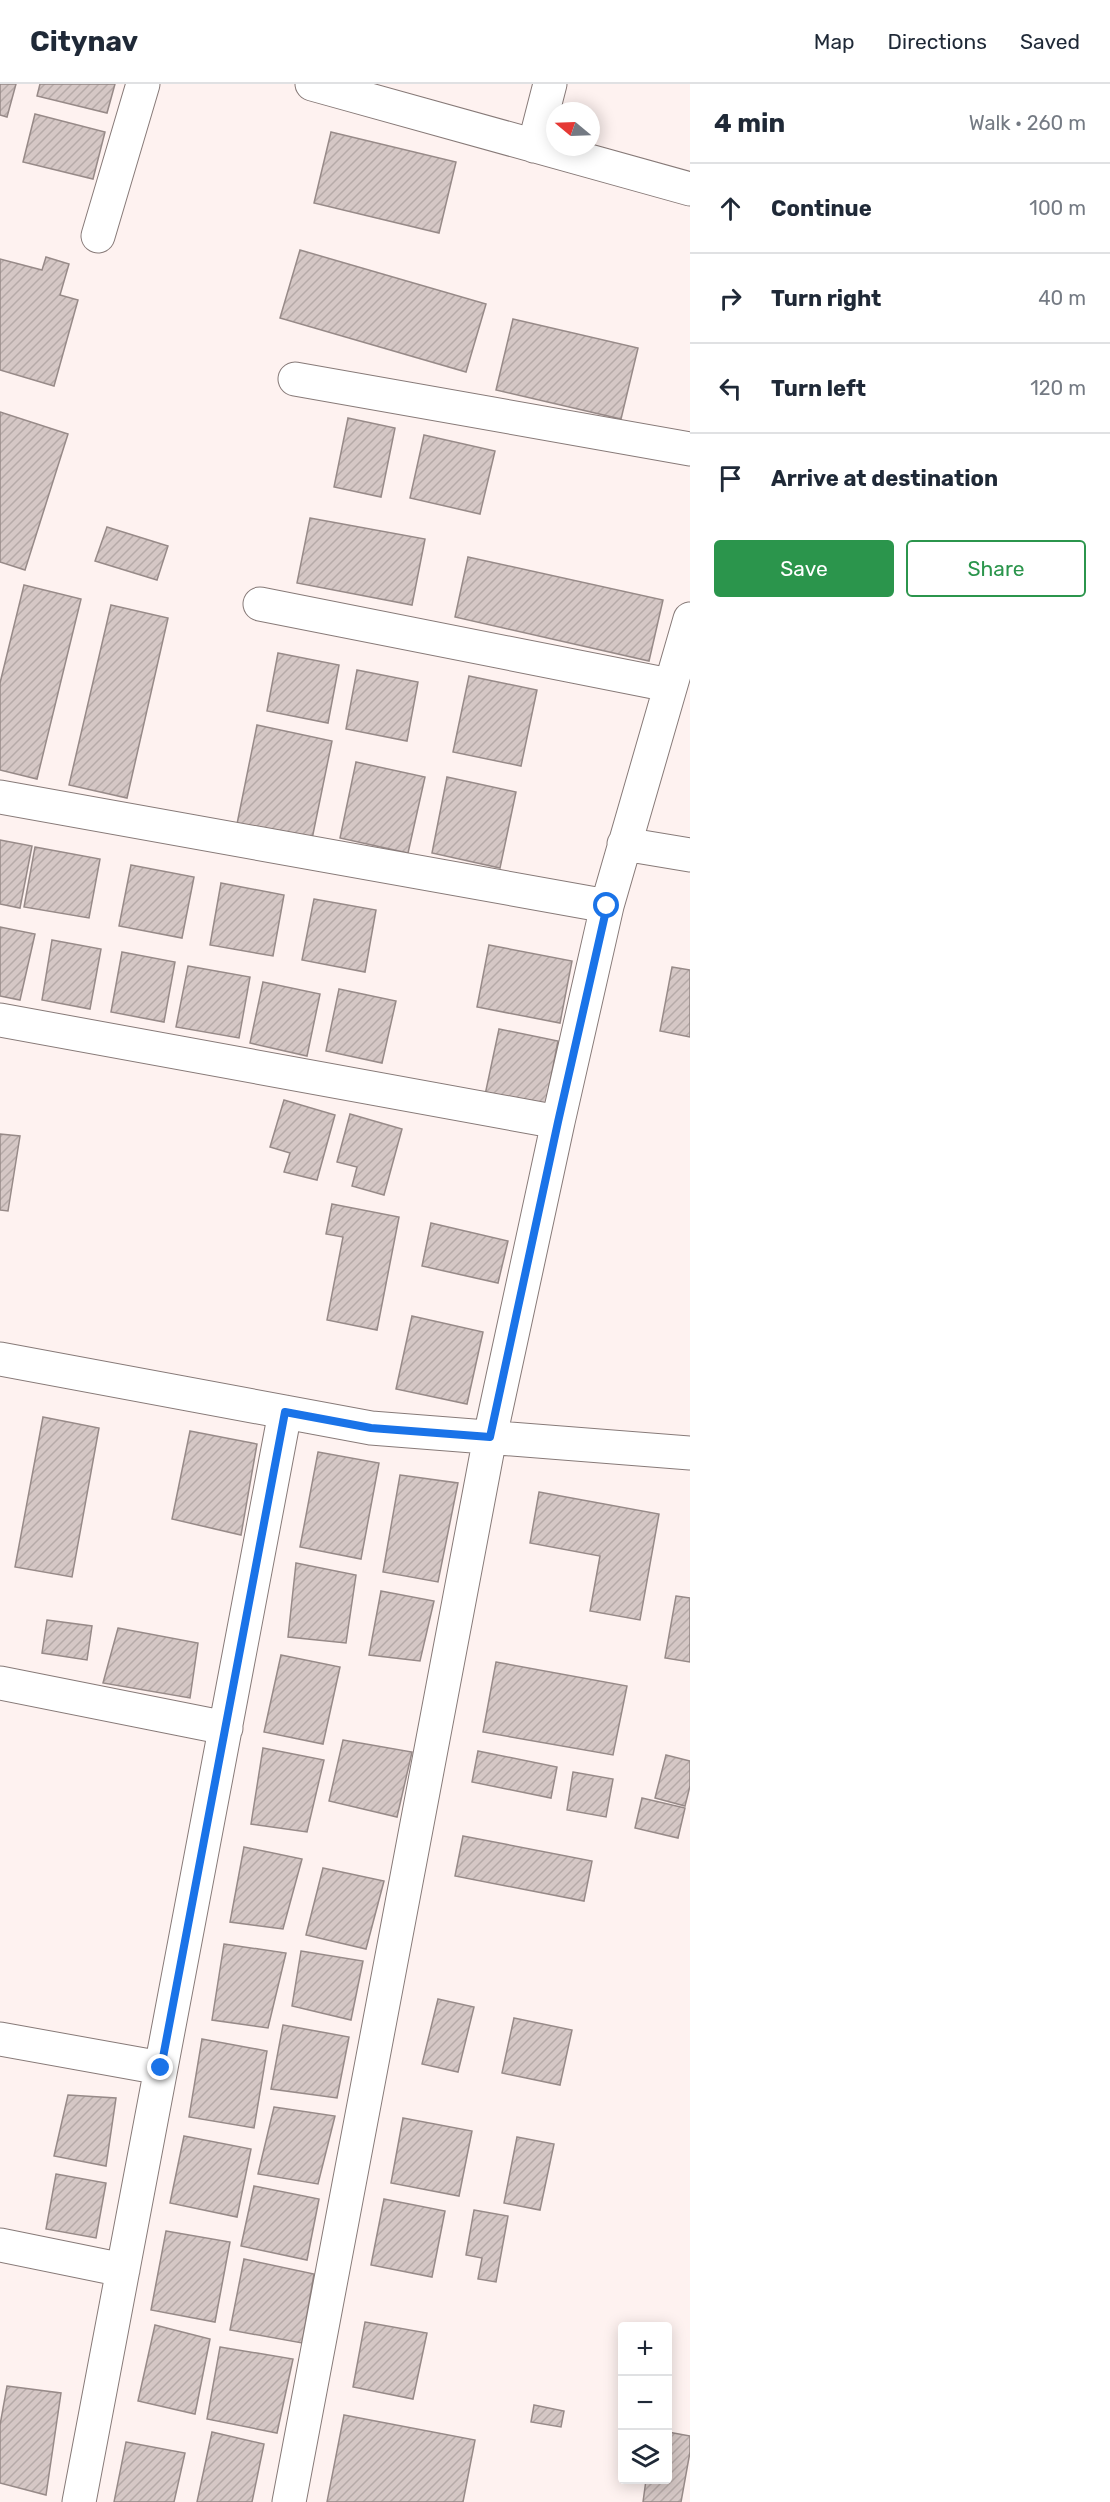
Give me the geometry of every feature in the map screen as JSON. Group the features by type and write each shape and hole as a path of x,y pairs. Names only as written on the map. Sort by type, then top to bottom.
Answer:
{"street":[{"path":"98,236 142,84"},
{"path":"312,84 690,189"},
{"path":"534,146 550,84"},
{"path":"295,379 690,449"},
{"path":"260,604 669,685"},
{"path":"289,2502 490,1437 607,906 669,685 690,619"},
{"path":"0,796 607,906"},
{"path":"624,844 690,855"},
{"path":"0,1020 558,1122"},
{"path":"0,1359 371,1428 690,1453"},
{"path":"79,2502 285,1412"},
{"path":"0,1683 225,1728"},
{"path":"0,2039 161,2068"},
{"path":"0,2245 123,2270"}],"building":[{"path":"0,84 16,84 7,117 0,115"},
{"path":"40,84 115,84 107,113 37,96"},
{"path":"35,114 105,132 93,179 23,162"},
{"path":"331,132 456,162 439,233 314,203"},
{"path":"300,250 486,304 466,372 280,318"},
{"path":"46,257 69,264 60,295 78,300 54,386 0,370 0,259 42,270"},
{"path":"513,319 638,348 621,419 496,390"},
{"path":"0,412 68,434 25,570 0,562"},
{"path":"348,418 395,428 381,497 334,487"},
{"path":"424,435 495,451 480,514 410,498"},
{"path":"310,518 425,539 412,605 297,583"},
{"path":"107,527 168,546 157,580 95,561"},
{"path":"468,557 663,600 649,661 455,617"},
{"path":"24,585 81,599 37,779 0,770 0,683"},
{"path":"111,605 168,618 127,798 69,785"},
{"path":"278,653 339,665 328,723 267,711"},
{"path":"357,670 418,682 407,741 346,729"},
{"path":"469,676 537,690 521,766 453,752"},
{"path":"257,725 332,741 311,844 236,829"},
{"path":"356,762 425,777 408,853 340,838"},
{"path":"447,777 516,792 500,868 432,853"},
{"path":"0,840 32,846 20,908 0,904"},
{"path":"35,847 100,859 89,918 24,907"},
{"path":"131,865 194,877 182,938 119,926"},
{"path":"221,883 284,895 273,956 210,945"},
{"path":"314,899 376,910 365,972 302,960"},
{"path":"0,927 35,934 20,1000 0,996"},
{"path":"52,940 101,949 90,1009 42,1000"},
{"path":"489,945 572,961 560,1023 477,1007"},
{"path":"122,952 175,962 164,1022 111,1012"},
{"path":"188,966 250,977 239,1038 176,1027"},
{"path":"672,967 690,970 690,1037 660,1031"},
{"path":"263,982 320,994 307,1056 250,1043"},
{"path":"339,989 396,1001 382,1063 326,1051"},
{"path":"499,1029 558,1041 545,1107 485,1095"},
{"path":"284,1100 335,1115 317,1180 284,1172 290,1153 270,1147"},
{"path":"350,1114 402,1129 384,1195 352,1186 357,1167 337,1162"},
{"path":"0,1134 20,1136 8,1211 0,1210"},
{"path":"332,1204 399,1217 377,1330 327,1320 343,1237 326,1234"},
{"path":"431,1223 508,1241 498,1283 422,1266"},
{"path":"412,1316 483,1332 467,1404 396,1389"},
{"path":"43,1417 99,1428 72,1577 15,1567"},
{"path":"190,1431 257,1444 241,1535 172,1519"},
{"path":"318,1452 379,1463 361,1559 300,1547"},
{"path":"400,1475 458,1483 438,1582 383,1572"},
{"path":"539,1492 659,1514 640,1620 590,1611 600,1556 530,1543"},
{"path":"296,1563 356,1575 346,1643 288,1637"},
{"path":"381,1591 434,1601 420,1661 369,1655"},
{"path":"676,1596 690,1598 690,1662 665,1658"},
{"path":"47,1620 92,1626 87,1660 42,1653"},
{"path":"118,1628 198,1643 190,1698 103,1683"},
{"path":"281,1655 340,1667 323,1744 264,1732"},
{"path":"496,1662 627,1686 613,1755 483,1732"},
{"path":"343,1740 412,1752 397,1817 329,1801"},
{"path":"263,1748 324,1760 307,1832 251,1824"},
{"path":"478,1751 557,1767 551,1798 472,1782"},
{"path":"666,1755 690,1761 690,1786 685,1806 655,1798"},
{"path":"573,1772 613,1779 606,1817 567,1810"},
{"path":"642,1798 685,1808 678,1838 635,1828"},
{"path":"463,1836 592,1861 584,1901 455,1876"},
{"path":"244,1847 302,1859 283,1929 230,1922"},
{"path":"323,1868 384,1881 366,1949 306,1935"},
{"path":"224,1944 286,1953 268,2028 212,2020"},
{"path":"301,1951 363,1961 351,2020 292,2006"},
{"path":"438,1999 474,2007 458,2072 422,2064"},
{"path":"514,2018 572,2030 560,2085 502,2073"},
{"path":"283,2025 349,2037 337,2098 271,2089"},
{"path":"202,2039 267,2051 254,2128 189,2117"},
{"path":"68,2095 116,2098 106,2166 54,2156"},
{"path":"274,2107 335,2116 318,2184 258,2174"},
{"path":"403,2118 472,2131 459,2196 391,2183"},
{"path":"184,2136 251,2149 237,2217 170,2203"},
{"path":"517,2137 554,2144 540,2210 504,2203"},
{"path":"56,2174 106,2183 96,2238 46,2229"},
{"path":"254,2186 319,2199 307,2260 241,2246"},
{"path":"384,2199 445,2211 432,2277 371,2265"},
{"path":"474,2210 508,2216 496,2282 478,2279 482,2258 466,2255"},
{"path":"166,2231 230,2242 215,2322 151,2310"},
{"path":"244,2259 314,2274 302,2343 230,2330"},
{"path":"365,2322 427,2333 413,2399 353,2387"},
{"path":"155,2325 210,2339 195,2414 138,2401"},
{"path":"220,2347 293,2359 277,2433 207,2419"},
{"path":"7,2386 61,2393 46,2495 0,2483 0,2425"},
{"path":"534,2405 564,2411 561,2427 531,2422"},
{"path":"344,2415 475,2440 463,2502 327,2502"},
{"path":"212,2432 264,2444 252,2502 197,2502"},
{"path":"672,2433 690,2436 690,2452 681,2502 643,2502 645,2484 672,2484"},
{"path":"126,2442 185,2453 174,2502 114,2502"}],"route":[{"path":"161,2068 285,1412 371,1428 490,1437 607,906"}]}
